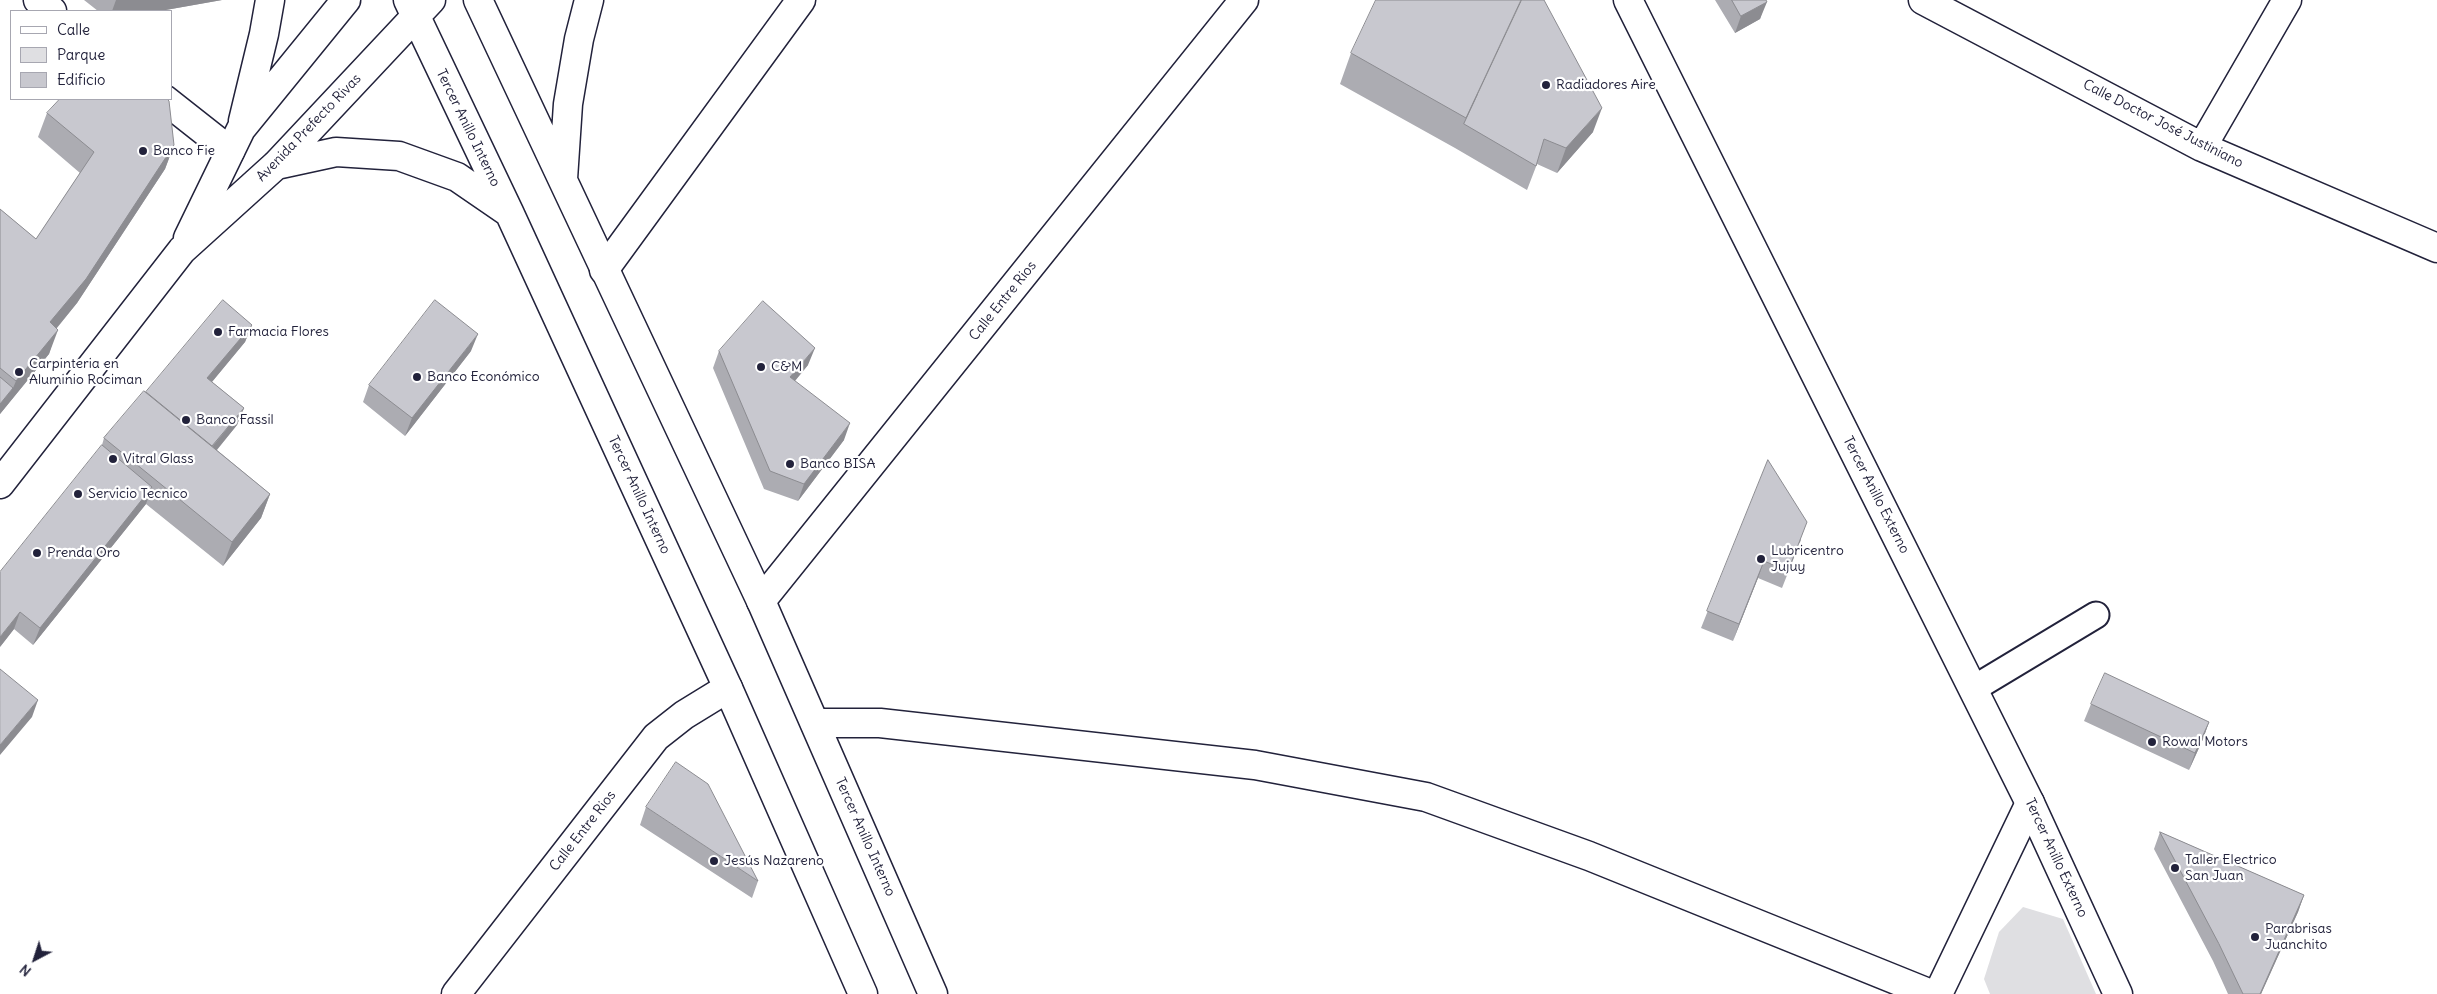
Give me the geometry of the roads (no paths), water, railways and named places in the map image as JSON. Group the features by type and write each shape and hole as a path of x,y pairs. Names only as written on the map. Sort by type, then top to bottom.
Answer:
{"street":[{"path":"38,0 51,10"},
{"path":"166,100 236,140 264,34 270,0"},
{"name":"Avenida Prefecto Rivas","path":"182,250 236,140 346,0"},
{"name":"Tercer Anillo Interno","path":"478,0 761,601 933,994"},
{"path":"563,183 568,104 579,39 589,0"},
{"path":"604,270 801,0"},
{"name":"Calle Entre Rios","path":"761,601 1244,0"},
{"name":"Calle Doctor José Justiniano","path":"1923,0 2202,147 2437,248"},
{"path":"2202,147 2287,0"},
{"name":"Tercer Anillo Externo","path":"1629,1 2030,803 2118,994"},
{"name":"Avenida Prefecto Rivas","path":"0,484 182,250 276,165 418,5"},
{"name":"Tercer Anillo Interno","path":"418,5 508,212 728,688 863,994"},
{"path":"276,165 336,152 399,156 457,177 508,212"},
{"name":"Calle Entre Rios","path":"456,994 656,737 684,715 728,688"},
{"path":"815,723 880,723 1255,765 1426,797 1589,856 1931,994"},
{"path":"1938,994 2030,803"}],"lane":[{"path":"1973,689 2096,615"}],"place":[{"name":"Radiadores Aire","path":"1546,85"},
{"name":"Banco Fie","path":"143,151"},
{"name":"Farmacia Flores","path":"218,332"},
{"name":"C&M","path":"761,367"},
{"name":"Carpinteria en Aluminio Rociman","path":"19,372"},
{"name":"Banco Económico","path":"417,377"},
{"name":"Banco Fassil","path":"186,420"},
{"name":"Vitral Glass","path":"113,459"},
{"name":"Banco BISA","path":"790,464"},
{"name":"Servicio Tecnico","path":"78,494"},
{"name":"Prenda Oro","path":"37,553"},
{"name":"Lubricentro Jujuy","path":"1761,559"},
{"name":"Rowal Motors","path":"2152,742"},
{"name":"Jesús Nazareno","path":"714,861"},
{"name":"Taller Electrico San Juan","path":"2175,868"},
{"name":"Parabrisas Juanchito","path":"2255,937"}]}
